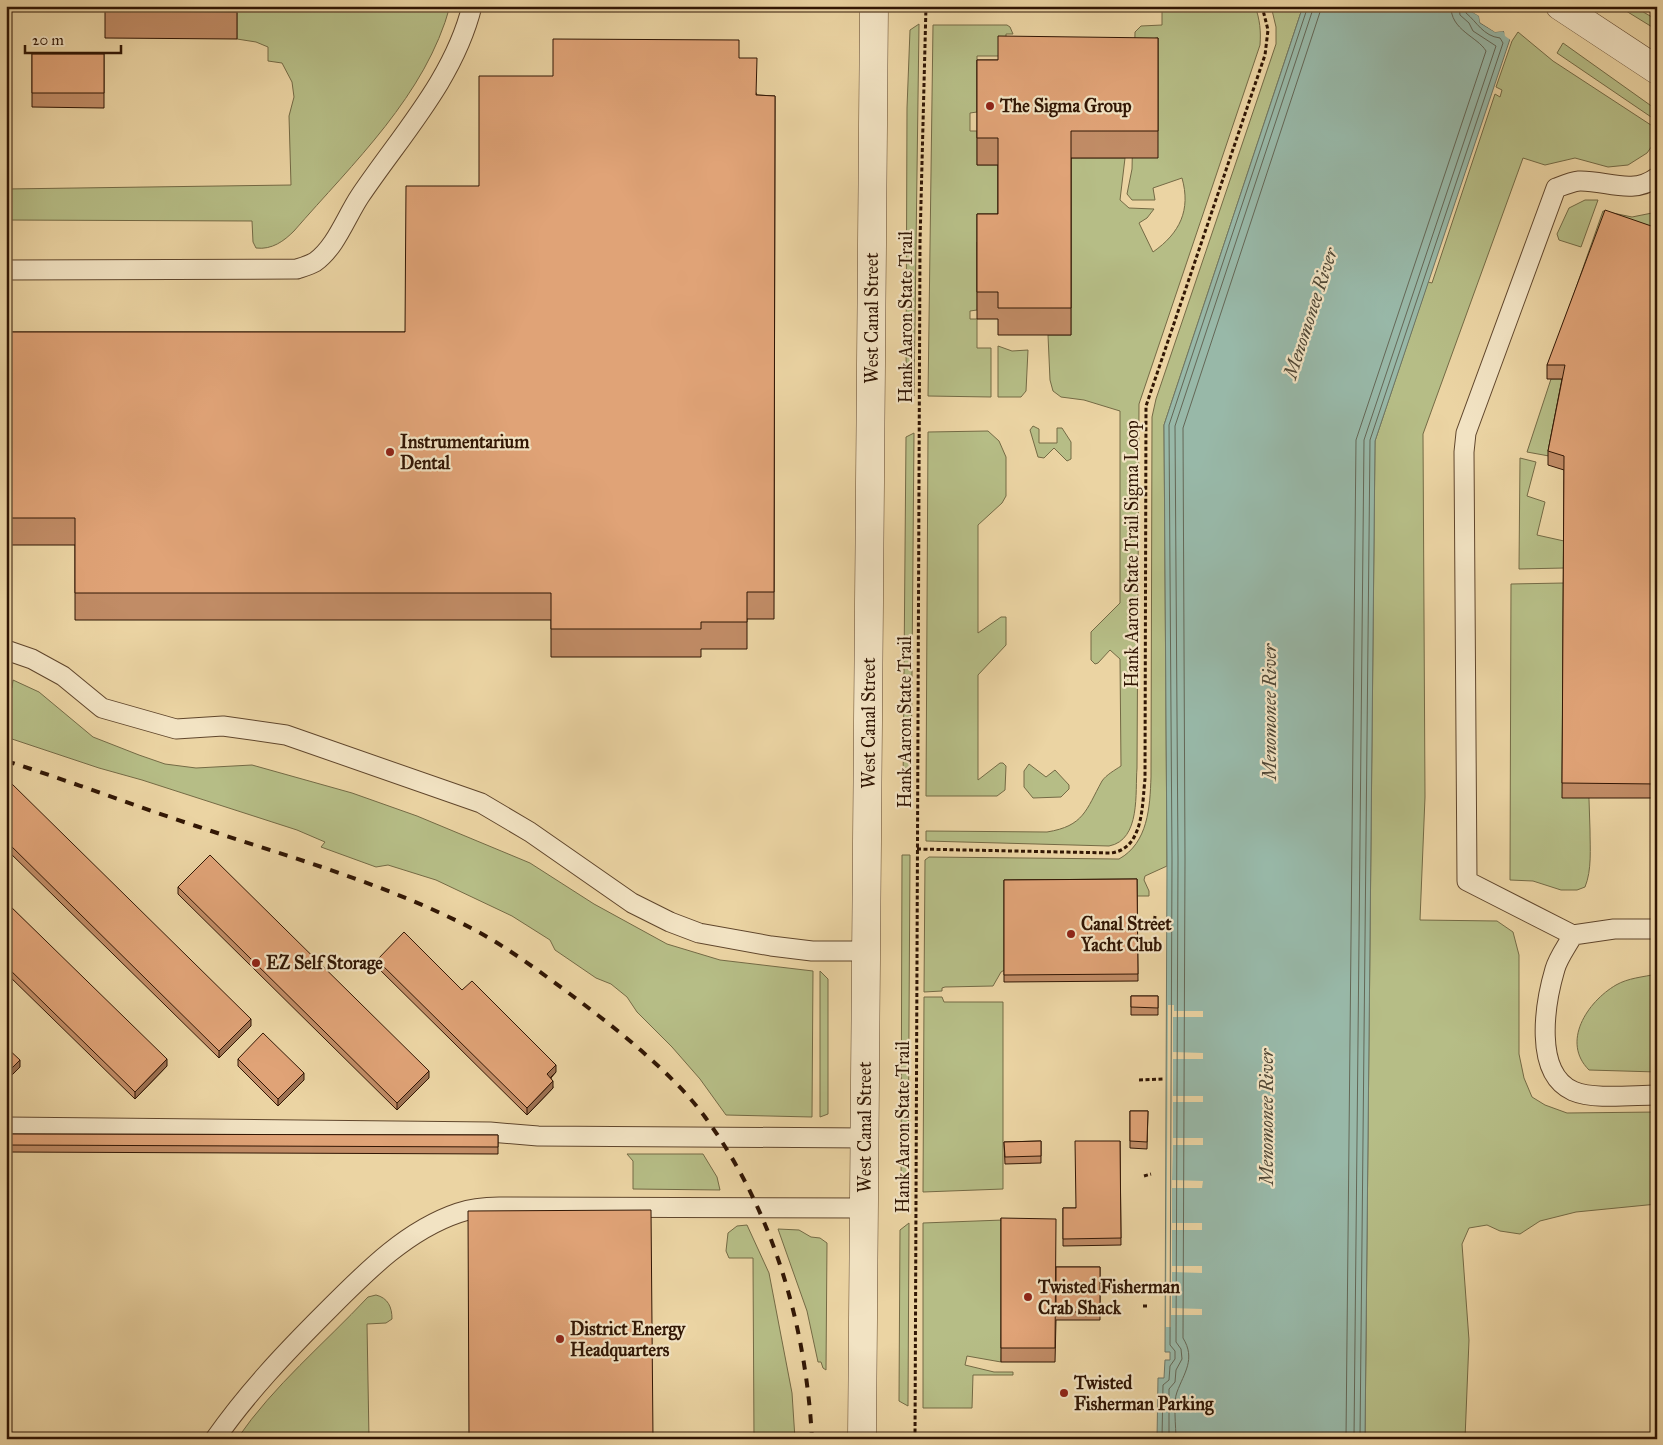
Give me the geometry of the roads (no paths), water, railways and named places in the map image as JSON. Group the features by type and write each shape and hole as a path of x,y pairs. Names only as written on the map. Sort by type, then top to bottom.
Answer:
{"street":[{"name":"West Canal Street","path":"862,1439 874,6"},
{"path":"1568,12 1657,70"}],"lane":[{"path":"6,270 297,270 315,262 331,244 359,198 438,85 454,58 472,6"},
{"path":"1657,177 1634,186 1610,186 1579,181 1556,188 1466,433 1464,452 1467,881 1573,935 1614,929 1657,929"},
{"path":"6,650 32,658 63,676 102,708 176,729 223,726 286,736 481,803 530,832 632,903 670,922 699,933 771,946 812,951 866,951"},
{"path":"1573,935 1555,968 1547,1010 1546,1057 1556,1079 1573,1091 1591,1095 1657,1095"},
{"path":"6,1127 490,1132 538,1136 865,1138"},
{"path":"215,1439 276,1364 369,1269 413,1236 457,1213 478,1207 864,1208"}],"water":[{"name":"Menomonee River","path":"1303,6 1471,6 1469,10 1479,16 1480,23 1495,32 1503,31 1510,39 1375,441 1365,1439 1157,1439 1158,1378 1164,1378 1165,1360 1170,1360 1170,1352 1165,1352 1167,859 1164,425"}],"railway":[{"path":"6,761 337,872 442,914 475,930 535,968 623,1035 660,1067 692,1100 729,1153 750,1191 782,1270 793,1312 802,1354 812,1439"}],"place":[{"name":"The Sigma Group","path":"990,106"},
{"name":"Instrumentarium Dental","path":"390,452"},
{"name":"Canal Street Yacht Club","path":"1071,934"},
{"name":"EZ Self Storage","path":"256,963"},
{"name":"Twisted Fisherman Crab Shack","path":"1028,1297"},
{"name":"District Energy Headquarters","path":"560,1339"},
{"name":"Twisted Fisherman Parking","path":"1064,1393"}]}
